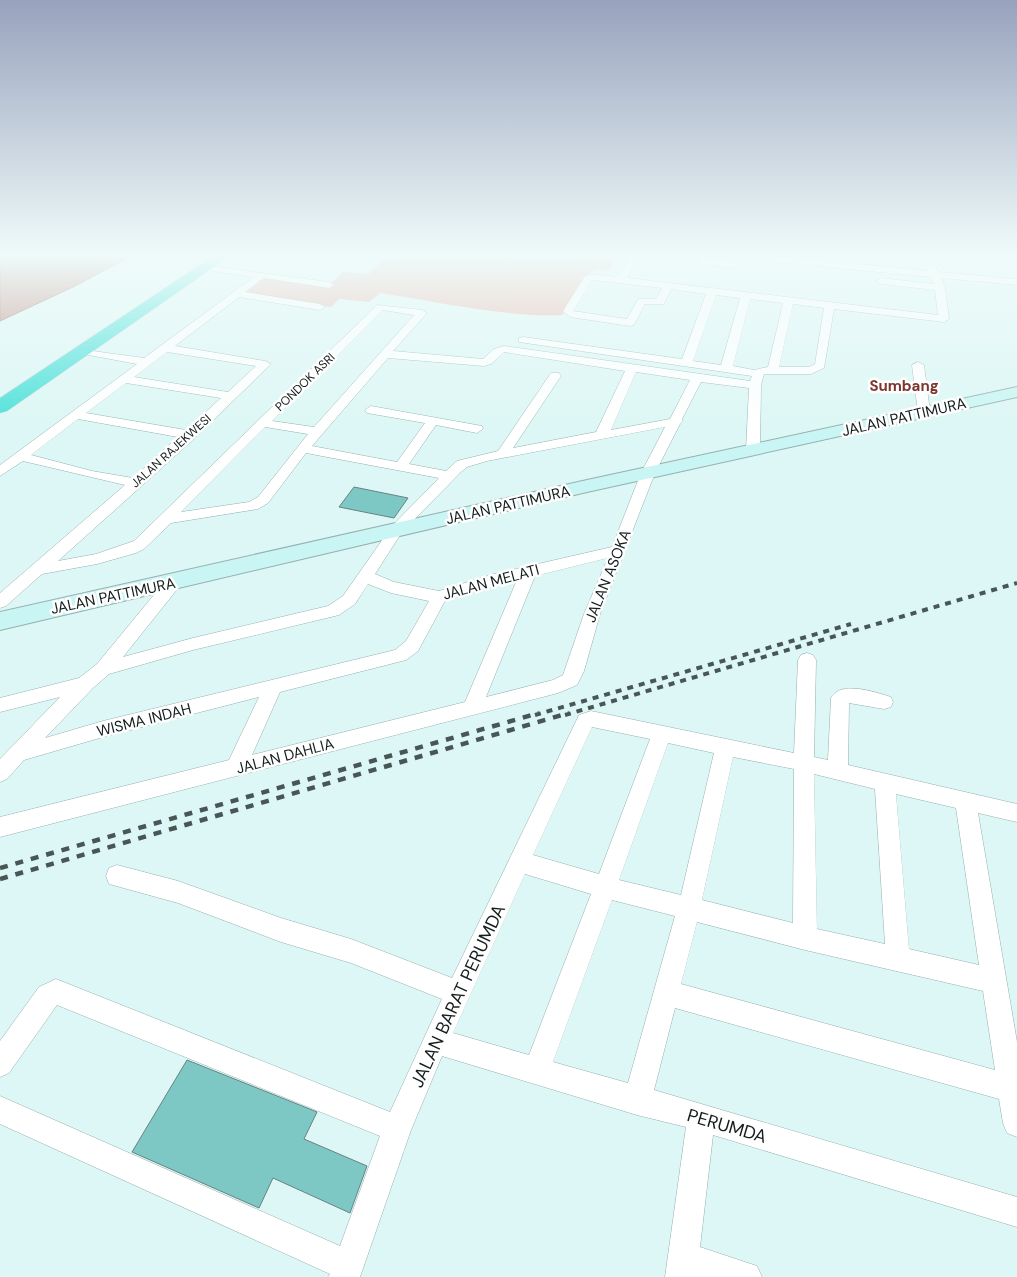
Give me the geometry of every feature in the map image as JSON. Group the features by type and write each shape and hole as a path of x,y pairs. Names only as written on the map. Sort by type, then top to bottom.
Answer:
{"highway":[{"path":"0,407 139,313"}],"street":[{"path":"0,472 213,313"},
{"name":"PONDOK ASRI","path":"262,423 374,313"},
{"name":"PONDOK ASRI","path":"166,519 243,509 258,504 263,500 317,431 422,313 420,313"},
{"path":"569,313 630,323 636,313"},
{"path":"686,363 704,313"},
{"path":"726,369 741,313"},
{"path":"773,370 786,313"},
{"path":"753,450 756,379 763,370 810,370 820,366 828,313"},
{"path":"887,313 944,319 943,313"},
{"path":"503,337 726,369 756,379"},
{"name":"JALAN RAJEKWESI","path":"0,602 190,435 264,363 166,348"},
{"path":"385,354 484,362 489,361 496,351 504,349 697,378 756,379"},
{"path":"82,351 147,362"},
{"path":"918,364 924,412"},
{"path":"602,434 632,368"},
{"path":"502,454 555,376"},
{"name":"JALAN ASOKA","path":"570,680 575,672 592,614 648,473 697,378"},
{"path":"124,379 231,396"},
{"name":"JALAN PATTIMURA","path":"0,620 648,473 1017,392"},
{"path":"370,410 477,429"},
{"path":"76,415 190,435"},
{"path":"400,466 433,421"},
{"path":"103,669 193,644 333,611 349,600 397,530 462,464 502,454 676,421"},
{"path":"36,570 97,558 139,545 262,423"},
{"name":"PONDOK ASRI","path":"262,423 317,431"},
{"path":"304,448 449,476"},
{"path":"22,457 92,475 136,483"},
{"name":"JALAN MELATI","path":"366,577 391,587 439,597 528,572 617,551"},
{"path":"473,706 528,572"},
{"path":"0,773 86,684 103,669 173,582"},
{"name":"WISMA INDAH","path":"17,754 103,730 400,655 412,646 439,597"},
{"path":"805,938 804,763 807,660"},
{"name":"JALAN DAHLIA","path":"0,827 558,686 570,680"},
{"path":"0,705 86,684"},
{"path":"235,769 273,688"},
{"path":"838,771 840,698 844,695 884,702"},
{"name":"JALAN BARAT PERUMDA","path":"346,1272 398,1129 436,1041 586,720 591,719 662,734"},
{"path":"537,1070 662,734 804,763 1017,813"},
{"path":"637,1100 689,909 725,746"},
{"path":"884,782 898,959"},
{"path":"965,801 993,981 1014,1090 1017,1124"},
{"path":"520,862 605,888 805,938 993,981"},
{"path":"117,876 178,892 281,930 351,951 458,993"},
{"path":"0,1064 48,996 56,992 398,1129"},
{"path":"667,993 1014,1090"},
{"name":"PERUMDA","path":"436,1041 861,1164 1017,1212"},
{"path":"0,1110 346,1272"},
{"path":"701,1119 683,1267 746,1277"}],"shaded area":[{"path":"0,313 18,313 0,321"},
{"path":"506,313 564,313 562,315"}],"building":[{"path":"354,487 408,498 394,518 339,507"},
{"path":"187,1060 317,1112 304,1139 367,1166 350,1213 273,1178 259,1208 132,1152"}],"railway":[{"path":"565,715 1017,583"},
{"path":"535,715 851,624"},
{"path":"0,868 539,713"},
{"path":"0,879 569,713"}],"district":[{"name":"Sumbang","path":"904,386"}]}
